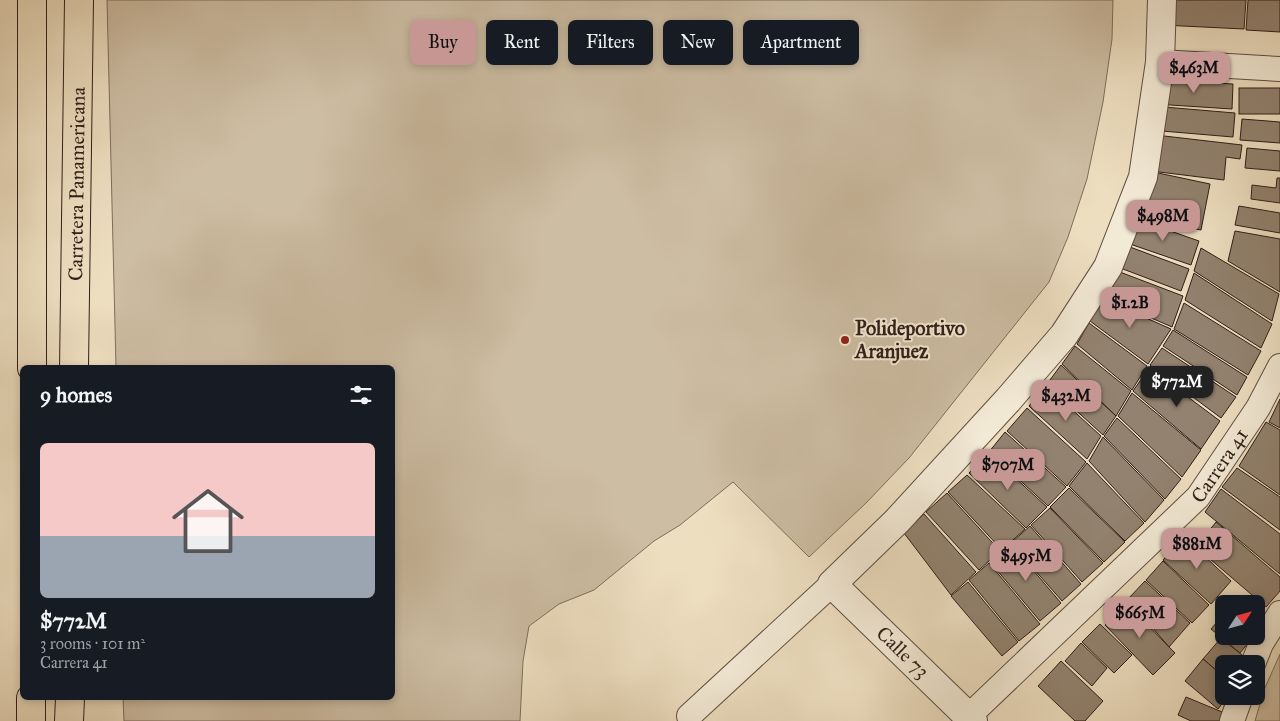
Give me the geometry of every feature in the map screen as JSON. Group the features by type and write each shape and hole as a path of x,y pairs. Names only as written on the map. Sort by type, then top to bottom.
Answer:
{"highway":[{"name":"Carretera Panamericana","path":"74,365 79,0"},
{"path":"32,10 32,365"},
{"path":"31,700 31,721"},
{"path":"69,721 70,700"}],"street":[{"path":"690,716 897,521 1008,400 1064,335 1108,267 1142,177 1160,62 1162,0"},
{"path":"1160,62 1280,69"},
{"name":"Carrera 41","path":"971,719 1198,497 1258,408 1280,366"},
{"name":"Calle 73","path":"832,584 971,719"},
{"path":"1257,655 1261,644 1280,613"},
{"path":"1232,721 1238,705"}],"shaded area":[{"path":"107,0 1113,0 1112,39 1103,102 1087,179 1068,237 1049,282 909,458 866,503 809,557 733,482 680,525 654,541 594,590 559,604 529,626 523,661 520,721 124,721 123,700 395,700 395,365 116,365"},
{"path":"1280,654 1280,721 1255,721 1260,705 1265,705 1265,688"}],"building":[{"path":"1163,0 1246,0 1244,29 1162,25"},
{"path":"1248,0 1280,0 1280,32 1246,30"},
{"path":"1156,80 1233,84 1232,109 1155,104"},
{"path":"1239,88 1280,88 1280,114 1239,114"},
{"path":"1152,106 1235,113 1233,137 1150,130"},
{"path":"1242,119 1280,122 1280,143 1240,140"},
{"path":"1147,134 1242,145 1240,159 1226,157 1224,180 1143,170"},
{"path":"1247,148 1280,151 1280,171 1245,168"},
{"path":"1144,170 1210,184 1201,230 1135,217"},
{"path":"1277,178 1280,178 1280,203 1251,199 1252,185 1276,188"},
{"path":"1239,206 1280,213 1280,233 1235,225"},
{"path":"1136,219 1199,241 1191,265 1127,243"},
{"path":"1235,231 1280,239 1280,292 1228,261"},
{"path":"1122,244 1189,269 1181,291 1115,266"},
{"path":"1201,248 1279,294 1272,321 1194,271"},
{"path":"1112,269 1183,296 1172,327 1101,296"},
{"path":"1194,273 1272,324 1261,348 1185,300"},
{"path":"1101,298 1171,329 1148,364 1090,321"},
{"path":"1184,303 1261,351 1248,375 1174,329"},
{"path":"1089,323 1147,366 1132,390 1077,344"},
{"path":"1173,330 1247,377 1237,395 1163,346"},
{"path":"1075,346 1131,391 1116,416 1062,364"},
{"path":"1162,348 1236,397 1221,418 1150,365"},
{"path":"1061,365 1116,416 1103,435 1047,384"},
{"path":"1149,368 1220,421 1201,449 1133,391"},
{"path":"1046,386 1101,436 1087,459 1029,406"},
{"path":"1132,393 1201,450 1182,477 1118,416"},
{"path":"1280,399 1280,428 1269,422"},
{"path":"1027,408 1086,462 1067,486 1007,431"},
{"path":"1117,418 1181,479 1165,499 1104,436"},
{"path":"1266,422 1280,430 1280,495 1239,466"},
{"path":"1005,432 1066,487 1048,506 989,452"},
{"path":"1103,437 1164,500 1145,522 1089,461"},
{"path":"988,453 1047,507 1026,528 969,473"},
{"path":"1087,463 1144,523 1125,541 1069,486"},
{"path":"1237,468 1280,497 1280,530 1222,487"},
{"path":"967,475 1025,529 1002,550 948,492"},
{"path":"1069,488 1125,542 1104,562 1050,507"},
{"path":"1221,489 1280,534 1280,574 1205,512"},
{"path":"947,493 1000,551 979,570 926,512"},
{"path":"1050,508 1103,563 1082,582 1031,525"},
{"path":"924,514 976,572 951,595 904,533"},
{"path":"1216,522 1280,577 1280,591 1266,607 1265,595 1252,595 1196,547"},
{"path":"1030,526 1081,584 1062,601 1011,543"},
{"path":"1184,537 1231,581 1219,595 1215,595 1215,599 1211,604 1163,560"},
{"path":"1011,544 1061,603 1040,621 990,562"},
{"path":"1163,561 1209,605 1192,623 1146,580"},
{"path":"989,563 1040,624 1019,641 969,580"},
{"path":"1145,581 1190,623 1169,647 1128,599"},
{"path":"968,582 1018,642 1002,656 951,596"},
{"path":"1127,604 1175,653 1153,675 1105,625"},
{"path":"1100,624 1132,655 1114,673 1082,642"},
{"path":"1215,624 1215,632 1211,629"},
{"path":"1081,643 1107,668 1092,686 1065,661"},
{"path":"1215,645 1230,645 1242,655 1215,655 1215,669 1203,659"},
{"path":"1230,645 1247,645 1240,653"},
{"path":"1203,659 1215,669 1215,705 1221,705 1218,709 1185,681"},
{"path":"1061,661 1103,701 1085,721 1075,721 1038,686"},
{"path":"1186,697 1227,714 1225,721 1191,721 1178,715"}],"place":[{"name":"Polideportivo Aranjuez","path":"845,340"}]}
